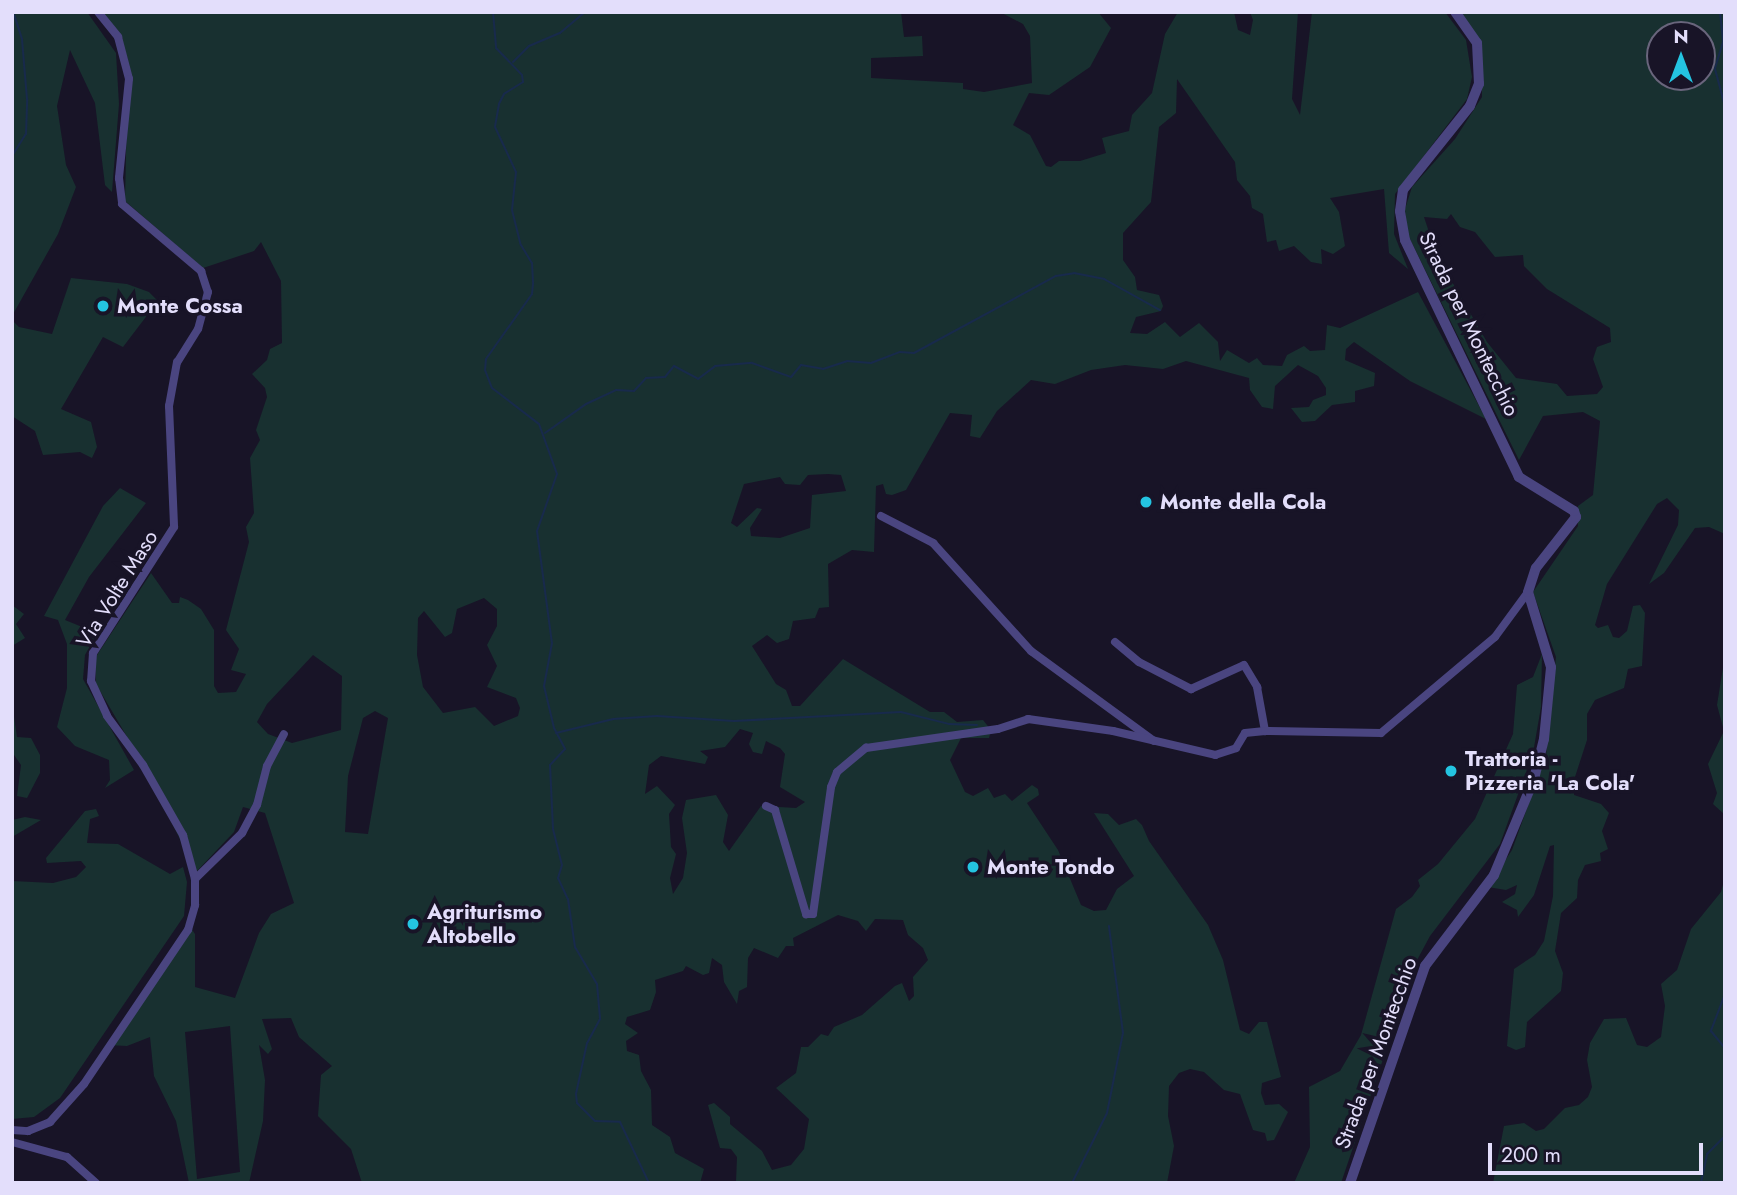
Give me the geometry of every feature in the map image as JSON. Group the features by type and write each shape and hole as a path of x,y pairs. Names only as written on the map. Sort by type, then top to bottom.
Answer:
{"street":[{"name":"Via Volte Maso","path":"12,1130 28,1131 50,1122 83,1084 188,930 195,905 195,879 183,835 143,765 107,716 91,681 93,653 174,527 169,406 177,362 198,329 208,292 201,271 122,204 119,178 129,79 118,37 98,12"},
{"name":"Strada per Montecchio","path":"766,806 775,810 806,914 813,914 831,787 837,772 866,748 998,729 1028,719 1113,731 1215,755 1236,748 1245,733 1381,733 1494,637 1528,592 1536,568 1573,523 1574,511 1548,499 1519,477 1405,240 1400,211 1403,190 1470,106 1479,84 1477,43 1455,12"},
{"name":"Strada per Montecchio","path":"881,516 933,544 1031,651 1156,743"},
{"name":"Strada per Montecchio","path":"1350,1183 1425,966 1494,875 1534,779 1545,739 1551,667 1528,592"},
{"path":"1115,642 1130,657 1191,689 1244,665 1257,687 1265,731"},
{"path":"195,879 242,833 257,805 267,766 284,734"},
{"path":"12,1142 67,1157 96,1183"}],"green space":[{"path":"12,12 87,12 116,53 119,104 112,192 105,185 95,103 70,50 57,106 66,165 76,187 58,234 12,316"},
{"path":"102,12 901,12 904,37 922,36 923,56 871,58 871,78 963,83 963,89 984,92 1032,83 1030,36 1023,24 1000,12 1098,12 1111,28 1090,67 1049,95 1029,93 1013,125 1030,135 1046,166 1051,167 1059,161 1080,161 1106,153 1102,138 1129,131 1132,115 1152,93 1165,34 1178,12 1234,12 1238,30 1250,35 1253,20 1250,12 1298,12 1292,99 1300,115 1312,12 1445,12 1466,40 1472,77 1467,99 1395,194 1394,234 1408,269 1389,253 1384,189 1330,198 1339,212 1345,246 1333,254 1321,249 1322,264 1311,262 1294,246 1279,251 1276,240 1267,242 1263,214 1252,208 1250,196 1237,180 1235,162 1177,79 1176,113 1159,127 1151,202 1123,233 1123,260 1135,277 1137,290 1159,295 1163,306 1161,311 1136,317 1130,333 1147,334 1165,322 1180,337 1199,323 1218,342 1220,361 1227,350 1249,363 1257,358 1263,365 1282,366 1287,355 1304,346 1310,351 1325,350 1327,325 1340,328 1418,292 1486,419 1410,381 1354,342 1346,349 1345,360 1375,373 1374,386 1355,391 1355,402 1332,405 1315,421 1302,422 1291,408 1309,407 1313,400 1326,395 1326,388 1318,376 1298,365 1275,386 1273,409 1262,407 1250,390 1249,378 1186,361 1163,369 1125,365 1091,370 1055,384 1031,380 997,411 980,438 970,436 972,415 950,413 906,490 892,495 886,494 883,484 876,486 874,552 852,550 828,564 829,607 819,608 815,618 793,621 789,639 777,643 767,635 752,646 776,684 786,690 792,706 800,706 843,659 930,712 944,712 957,722 983,720 991,730 989,738 961,738 950,760 965,792 973,796 988,788 994,798 1005,794 1012,801 1032,785 1038,789 1039,795 1027,803 1058,850 1081,905 1094,911 1106,910 1117,889 1134,876 1094,813 1108,814 1119,825 1136,819 1208,925 1223,960 1240,1030 1249,1034 1259,1022 1267,1022 1281,1077 1262,1083 1261,1093 1265,1105 1279,1104 1288,1112 1274,1140 1267,1141 1265,1133 1253,1130 1240,1094 1224,1090 1204,1072 1190,1069 1179,1073 1169,1086 1168,1116 1174,1146 1167,1183 736,1182 737,1157 731,1149 720,1148 708,1105 714,1103 730,1117 730,1124 762,1151 772,1170 791,1165 804,1149 809,1119 776,1088 796,1073 801,1047 808,1047 821,1034 828,1036 834,1027 862,1015 902,983 909,1001 914,996 913,977 928,960 923,948 908,935 903,920 875,919 866,931 858,921 838,915 793,938 794,946 786,946 778,958 754,948 748,958 747,987 739,991 737,1004 724,982 722,965 712,958 709,973 703,975 686,966 683,971 655,980 656,992 650,1010 627,1017 625,1024 638,1033 626,1041 627,1051 639,1055 641,1071 651,1090 652,1125 670,1137 675,1153 704,1169 700,1183 362,1183 351,1149 318,1116 321,1075 332,1066 299,1037 291,1018 262,1019 272,1049 268,1054 259,1045 265,1080 263,1121 249,1183 189,1183 176,1121 154,1076 150,1037 127,1046 108,1045 191,928 195,934 195,987 235,998 259,933 271,914 294,903 265,813 243,807 234,832 196,872 143,764 96,684 95,658 151,573 172,603 179,603 180,597 188,600 201,609 214,630 214,686 218,693 236,692 246,674 231,670 239,649 226,630 249,542 246,527 254,513 250,458 260,440 256,430 267,397 265,388 252,374 267,360 270,349 282,343 281,281 261,242 254,251 203,268 125,201 128,60 121,39","holes":["808,475 841,475 846,491 812,495 810,528 780,538 751,536 750,528 762,509 757,508 737,527 731,523 744,484 780,477 785,484 800,485","484,598 497,609 497,626 487,645 497,666 487,687 516,698 520,708 518,716 494,726 475,707 443,713 423,687 417,655 418,618 424,611 445,637 452,633 457,609","313,655 342,676 341,730 292,743 268,734 257,722 267,704","375,711 388,718 368,834 345,832 348,776 363,718","740,729 753,733 749,744 753,752 762,754 766,741 780,748 785,754 780,787 805,802 796,808 761,806 729,851 723,842 728,815 716,795 686,800 682,818 687,853 683,878 673,894 670,878 676,854 671,847 669,814 675,805 657,786 645,794 649,765 661,756 705,764 708,757 700,751 725,747","230,1026 240,1172 197,1179 185,1032"]},
{"path":"1461,12 1725,12 1725,534 1709,527 1695,528 1664,573 1649,584 1678,525 1679,510 1667,498 1657,504 1607,584 1595,625 1598,628 1608,625 1613,637 1619,638 1627,631 1633,606 1640,605 1645,613 1642,666 1628,669 1624,688 1595,700 1587,714 1587,740 1574,780 1574,795 1601,804 1609,813 1602,831 1608,849 1600,853 1601,861 1585,865 1578,880 1577,898 1561,913 1555,951 1563,973 1561,991 1527,1022 1525,1047 1516,1050 1507,1046 1514,969 1535,955 1544,941 1553,896 1554,845 1550,846 1534,895 1518,917 1517,910 1502,902 1515,894 1517,885 1506,890 1488,887 1512,850 1546,756 1556,657 1533,592 1578,526 1578,506 1593,495 1600,421 1583,412 1543,416 1519,460 1406,231 1405,209 1412,187 1455,139 1482,97 1482,47","holes":["1451,214 1460,227 1475,232 1495,257 1523,255 1524,266 1547,289 1610,328 1611,342 1597,347 1593,359 1603,387 1597,394 1567,396 1557,384 1516,378 1487,342 1437,256 1424,217 1447,219"]},
{"path":"71,278 127,284 149,292 158,301 123,347 103,337 61,409 91,422 97,447 92,458 80,452 43,455 35,431 12,416 12,320 19,327 52,334"},
{"path":"120,488 146,503 89,577 65,620 97,633 85,655 83,679 134,770 105,788 110,780 109,760 75,746 57,727 67,688 67,644 58,620 44,616 103,506"},
{"path":"12,605 24,614 16,624 25,638 12,646"},
{"path":"1542,654 1541,707 1533,753 1500,844 1430,936 1416,962 1341,1183 1294,1183 1310,1147 1309,1087 1340,1071 1361,1035 1396,909 1412,897 1420,886 1418,880 1438,864 1475,819 1513,734 1517,685 1533,677"},
{"path":"1725,655 1725,815 1713,804 1717,793 1708,764 1724,731 1717,705"},
{"path":"12,703 17,737 31,738 40,755 40,773 27,798 17,796 21,765 12,752"},
{"path":"96,809 99,816 90,819 87,843 118,844 170,874 183,867 187,882 184,916 60,1098 34,1117 12,1119 12,881 53,883 76,877 86,867 81,861 47,863 46,858 85,811"},
{"path":"25,817 41,820 12,837 12,820"},
{"path":"1725,877 1725,1183 1493,1183 1504,1126 1524,1123 1536,1131 1544,1129 1565,1108 1579,1105 1588,1097 1592,1087 1587,1060 1590,1043 1604,1019 1626,1018 1637,1045 1647,1047 1661,1037 1665,1006 1661,984 1677,970 1691,929 1721,892"}],"waterway":[{"path":"12,156 26,134 27,99 22,39 13,12"},
{"path":"493,12 496,48 522,75 523,82 504,94 499,104 495,127 516,172 512,210 521,245 532,263 533,284 532,294 486,359 485,370 492,388 539,424 557,474 537,531 552,643 544,686 554,728 565,749 550,765 553,829 562,865 558,878 568,899 575,947 597,984 600,1019 587,1043 576,1094 577,1103 595,1121 620,1122 649,1183"},
{"path":"513,62 529,46 560,33 585,12"},
{"path":"1720,12 1723,42 1715,69 1725,106"},
{"path":"545,433 586,404 616,390 634,391 646,378 665,377 674,366 698,379 715,366 752,363 791,377 801,365 823,369 847,361 871,363 900,352 914,353 1056,276 1074,273 1104,279 1160,310"},
{"path":"556,733 613,719 657,716 734,721 901,712 949,724 977,725"},
{"path":"1072,1183 1107,1113 1123,1033 1109,926"},
{"path":"1725,994 1711,1031 1725,1048"},
{"path":"1701,1183 1707,1154 1725,1136"}],"place":[{"name":"Monte Cossa","path":"103,306"},
{"name":"Monte della Cola","path":"1146,502"},
{"name":"Trattoria - Pizzeria 'La Cola'","path":"1451,771"},
{"name":"Monte Tondo","path":"973,867"},
{"name":"Agriturismo Altobello","path":"413,924"}]}
